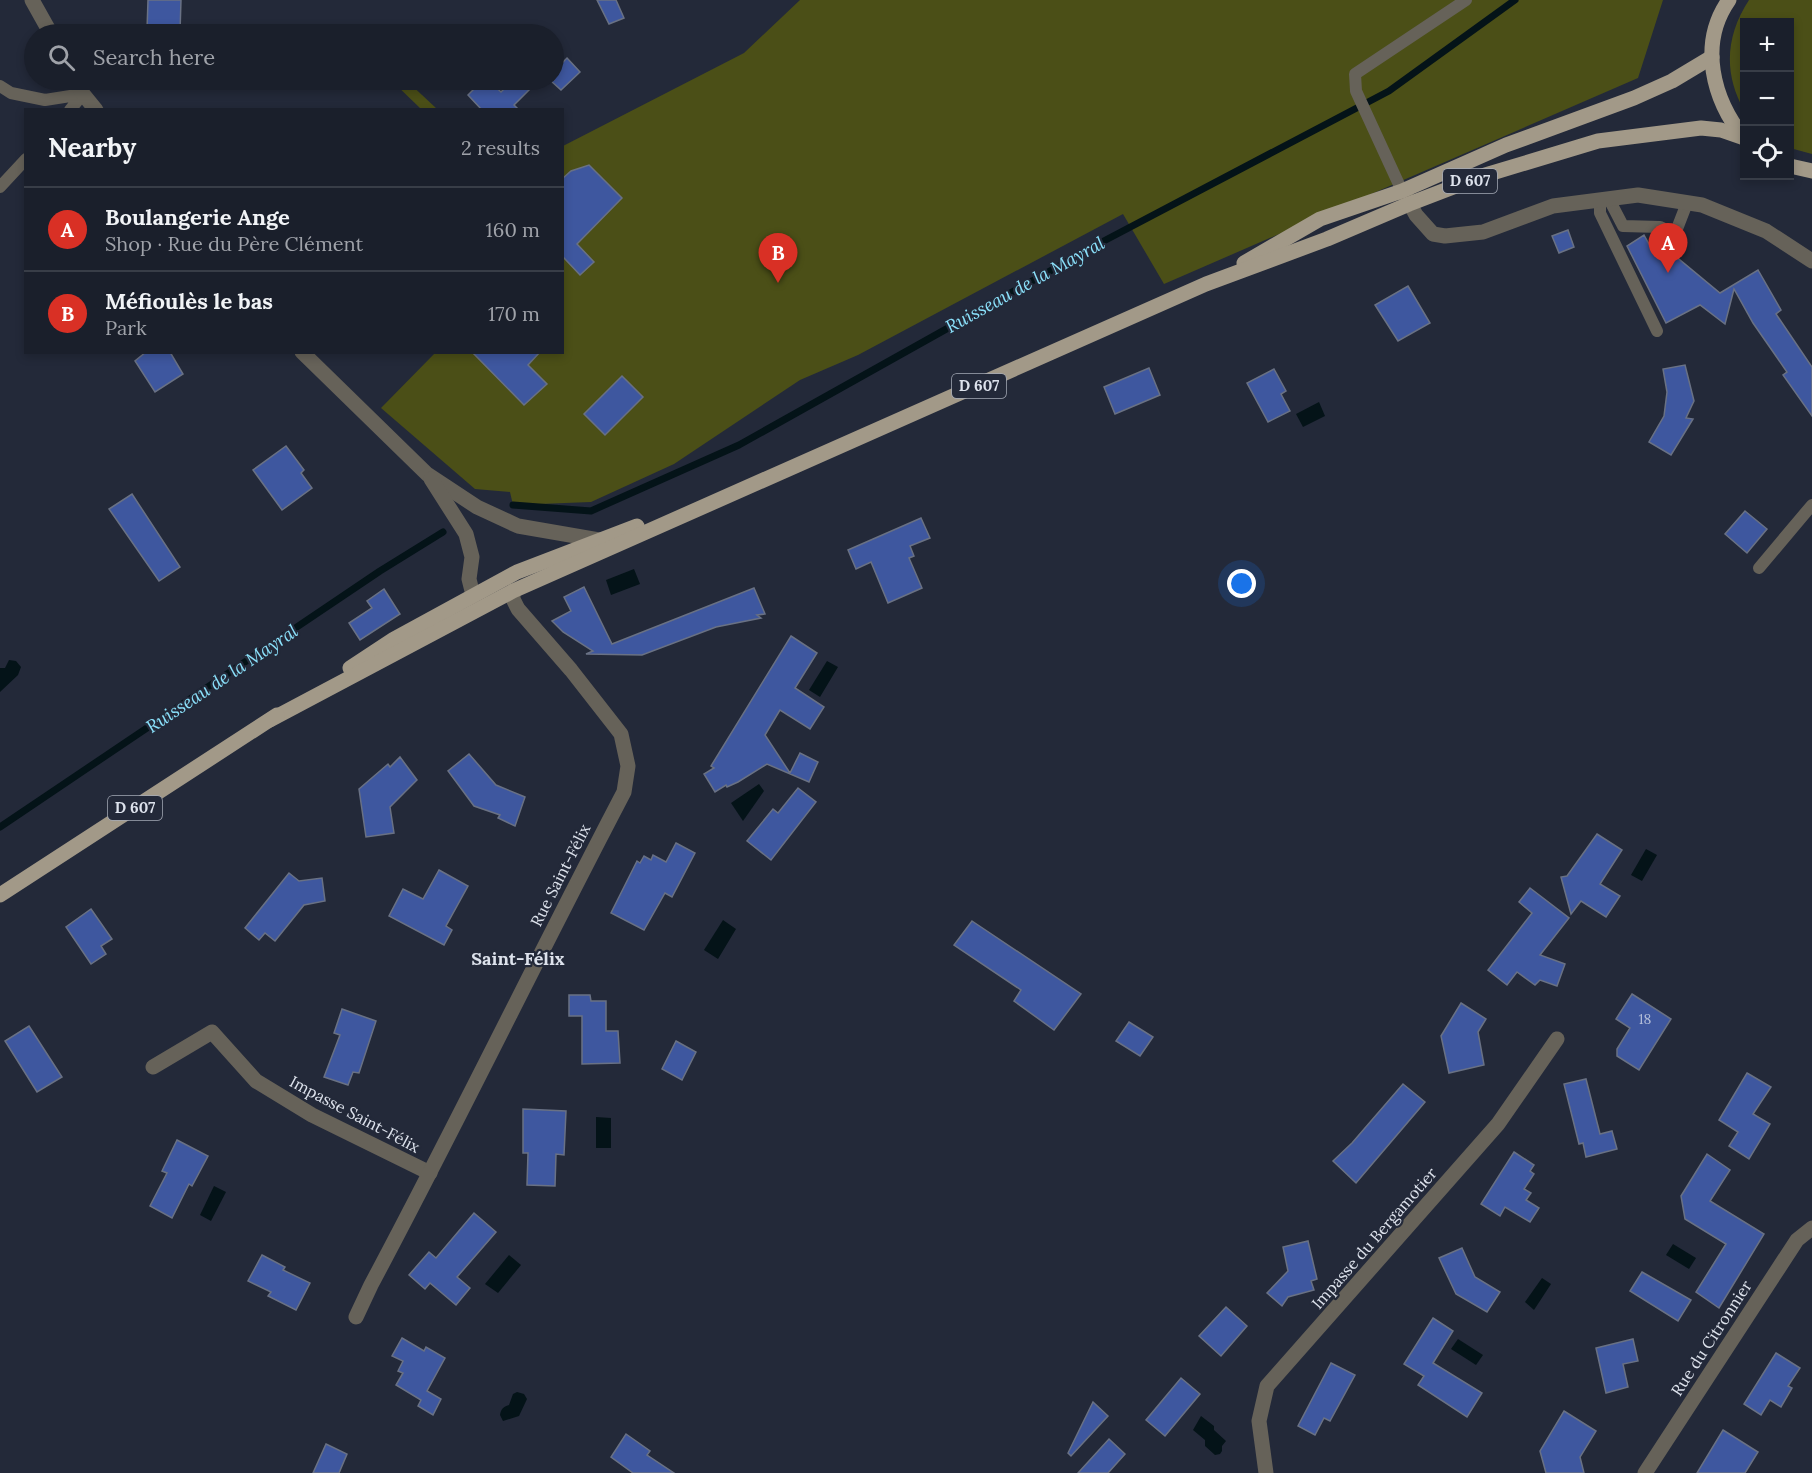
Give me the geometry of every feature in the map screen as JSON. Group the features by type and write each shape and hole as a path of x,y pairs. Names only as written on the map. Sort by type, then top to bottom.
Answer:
{"main road":[{"path":"1729,0 1724,6 1715,33 1712,57 1715,83 1723,106 1740,132"},
{"name":"D 607","path":"270,720 513,591 1206,284 1327,239 1506,145 1634,98 1672,81 1712,57"},
{"name":"D 607","path":"1206,284 1320,219 1482,176 1598,141 1701,128 1721,130 1740,137"},
{"path":"1794,167 1812,171"},
{"name":"D 607","path":"0,895 394,639 473,595 517,572 752,485"}],"street":[{"path":"32,0 45,24"},
{"path":"81,90 94,108"},
{"path":"1406,197 1433,234 1445,236 1483,232 1553,206 1638,195 1687,202 1702,205 1766,231 1812,261"},
{"path":"304,354 427,474 477,507 518,526 599,540"},
{"path":"427,474 466,534 472,557 469,579 473,595"},
{"name":"Rue Saint-Félix","path":"356,1317 370,1285 492,1053 529,975 624,792 628,766 621,734 571,670 518,609 513,599 513,591"},
{"name":"Impasse Saint-Félix","path":"153,1067 212,1032 256,1081 312,1115 430,1173"},
{"name":"Impasse du Bergamotier","path":"1266,1473 1259,1421 1268,1386 1498,1124 1557,1040"},
{"name":"Rue du Citronnier","path":"1645,1473 1797,1240 1812,1228"}],"lane":[{"path":"1406,197 1356,92 1355,74 1466,0"},
{"path":"0,86 11,93 45,100 83,94"},
{"path":"72,108 83,94"},
{"path":"0,187 24,161"},
{"path":"1604,200 1623,226 1660,227 1675,234 1687,202"},
{"path":"1604,200 1600,213 1657,331"},
{"path":"1759,568 1812,505"}],"green space":[{"path":"800,0 1663,0 1638,78 1164,284 1123,214 858,355 800,380 674,464 591,502 513,505 510,492 475,489 381,408 434,354 564,354 564,145 744,53"},
{"path":"1749,0 1812,0 1812,154 1794,149 1794,18 1740,18 1740,102 1730,68 1730,54 1741,13"},
{"path":"401,90 417,90 436,108 420,108"}],"shaded area":[{"path":"1319,402 1325,416 1303,427 1296,414"},
{"path":"634,569 640,584 611,595 606,580"},
{"path":"9,660 16,661 21,667 18,675 0,692 0,668 5,668"},
{"path":"827,661 838,667 820,697 809,690"},
{"path":"759,784 764,791 743,821 731,803"},
{"path":"1646,849 1657,855 1642,881 1631,875"},
{"path":"723,920 736,929 718,959 704,950"},
{"path":"596,1117 611,1118 611,1148 596,1148"},
{"path":"214,1186 226,1192 211,1221 200,1215"},
{"path":"1673,1244 1696,1258 1689,1269 1666,1255"},
{"path":"509,1255 521,1265 498,1293 485,1284"},
{"path":"1542,1278 1551,1284 1534,1310 1525,1302"},
{"path":"1458,1339 1483,1355 1476,1365 1451,1349"},
{"path":"517,1392 524,1394 527,1399 519,1416 503,1421 501,1411 509,1405 513,1394"},
{"path":"1201,1416 1214,1426 1214,1430 1226,1441 1220,1454 1215,1455 1205,1446 1205,1440 1193,1430"}],"building":[{"path":"148,0 181,0 180,24 147,24"},
{"path":"597,0 616,0 624,18 609,24"},
{"path":"567,58 580,72 564,87 564,61"},
{"path":"473,90 499,90 501,92 503,90 529,90 514,105 517,108 480,108 468,95"},
{"path":"589,165 622,198 577,244 594,262 580,275 564,258 564,177 571,171"},
{"path":"1568,230 1574,247 1559,253 1552,236"},
{"path":"1644,235 1649,244 1668,250 1720,293 1758,270 1781,310 1776,314 1812,367 1812,416 1783,375 1787,372 1753,323 1734,289 1725,324 1700,305 1666,323 1627,246"},
{"path":"1408,286 1430,323 1398,341 1375,305"},
{"path":"144,354 171,354 183,374 155,392 135,361"},
{"path":"474,354 538,354 528,365 547,384 524,405"},
{"path":"1685,365 1694,401 1686,418 1693,419 1671,455 1649,442 1664,416 1667,392 1663,369"},
{"path":"1149,368 1160,395 1115,414 1104,387"},
{"path":"1274,369 1286,391 1281,394 1290,411 1268,422 1247,383"},
{"path":"622,376 643,397 605,435 584,414"},
{"path":"286,446 304,470 301,473 312,488 282,510 253,470"},
{"path":"132,494 180,567 159,581 109,509"},
{"path":"1745,511 1767,529 1747,553 1725,534"},
{"path":"921,518 930,538 910,546 914,556 909,558 922,588 888,603 871,562 856,569 848,550"},
{"path":"584,587 612,644 754,588 765,614 757,615 761,618 716,627 642,655 586,654 593,651 563,632 552,621 571,611 564,597"},
{"path":"384,589 400,614 360,640 349,623 372,608 367,601"},
{"path":"791,636 817,653 795,688 824,707 810,729 780,710 765,735 790,773 800,753 818,762 809,782 767,764 738,782 727,787 726,785 715,792 704,774 714,768 711,766"},
{"path":"469,754 496,785 525,797 515,826 498,818 500,815 474,806 448,771"},
{"path":"400,757 417,780 390,807 394,833 366,837 359,789 388,764 390,767"},
{"path":"798,788 816,802 771,860 747,841 773,809 778,813"},
{"path":"1597,834 1622,850 1600,884 1620,896 1606,917 1581,901 1571,914 1561,877 1567,876"},
{"path":"676,843 695,853 672,897 665,893 644,930 611,913 637,861 640,863 644,856 651,860 653,855 666,862"},
{"path":"439,870 468,886 446,926 452,930 444,945 389,916 403,889 423,899"},
{"path":"289,873 299,881 322,878 325,901 304,905 275,941 265,933 259,940 245,928"},
{"path":"1530,888 1569,918 1540,955 1565,964 1557,986 1540,980 1535,985 1517,972 1507,985 1488,970 1532,913 1519,902"},
{"path":"91,909 112,939 101,946 106,954 91,964 66,927"},
{"path":"972,921 1081,994 1054,1030 1014,1001 1021,990 954,945"},
{"path":"1632,994 1671,1019 1639,1070 1617,1056 1617,1049 1630,1028 1616,1019"},
{"path":"569,995 590,995 591,1001 606,1001 606,1031 618,1031 620,1063 582,1064 582,1016 569,1016"},
{"path":"1461,1003 1486,1019 1478,1032 1484,1065 1449,1073 1441,1036"},
{"path":"342,1009 376,1021 359,1073 353,1072 348,1085 324,1077 340,1035 334,1033"},
{"path":"1129,1022 1153,1037 1140,1056 1116,1041"},
{"path":"29,1026 62,1077 37,1092 5,1041"},
{"path":"676,1041 696,1052 682,1080 662,1069"},
{"path":"1747,1073 1771,1087 1753,1114 1770,1124 1749,1159 1729,1146 1738,1132 1719,1120"},
{"path":"1586,1079 1600,1134 1612,1131 1617,1149 1586,1157 1583,1143 1579,1144 1564,1084"},
{"path":"1403,1084 1425,1102 1356,1183 1333,1161 1352,1143"},
{"path":"523,1109 566,1111 564,1155 556,1154 555,1186 527,1185 528,1153 523,1153"},
{"path":"177,1140 208,1156 192,1186 189,1184 172,1218 150,1206 167,1173 162,1171"},
{"path":"1514,1152 1534,1165 1530,1171 1534,1174 1524,1189 1531,1193 1526,1200 1539,1208 1530,1222 1505,1207 1500,1216 1481,1204"},
{"path":"1707,1154 1730,1170 1710,1201 1764,1234 1719,1308 1696,1292 1726,1244 1685,1219 1681,1196"},
{"path":"474,1213 496,1232 457,1277 470,1288 456,1305 430,1283 425,1289 409,1275 429,1252 436,1258"},
{"path":"1308,1241 1317,1279 1311,1281 1314,1290 1288,1297 1282,1306 1267,1293 1288,1271 1283,1247"},
{"path":"1462,1248 1475,1277 1500,1292 1487,1312 1456,1294 1439,1258"},
{"path":"262,1255 285,1267 283,1270 310,1283 296,1310 268,1296 271,1292 248,1281"},
{"path":"1642,1272 1691,1300 1678,1321 1630,1291"},
{"path":"1226,1307 1247,1326 1221,1356 1199,1336"},
{"path":"1433,1318 1453,1331 1433,1363 1482,1393 1467,1417 1418,1385 1424,1376 1404,1364"},
{"path":"402,1338 424,1351 426,1347 445,1358 427,1391 441,1399 433,1415 418,1406 421,1400 396,1385 403,1373 398,1371 403,1361 392,1356"},
{"path":"1633,1339 1638,1361 1623,1364 1628,1387 1606,1393 1596,1348"},
{"path":"1776,1353 1800,1368 1788,1386 1792,1388 1781,1407 1770,1400 1761,1415 1744,1404"},
{"path":"1331,1363 1355,1375 1330,1421 1324,1418 1315,1435 1298,1426"},
{"path":"1181,1378 1200,1394 1165,1436 1146,1420"},
{"path":"1093,1402 1108,1416 1071,1456 1068,1453"},
{"path":"1564,1411 1596,1431 1580,1457 1584,1473 1546,1473 1540,1451"},
{"path":"1723,1430 1758,1452 1745,1473 1697,1473"},
{"path":"626,1434 650,1451 647,1455 674,1473 633,1473 611,1457"},
{"path":"1109,1439 1125,1454 1108,1473 1078,1473"},
{"path":"326,1444 347,1454 339,1473 313,1473"}],"waterway":[{"name":"Ruisseau de la Mayral","path":"513,505 591,511 739,445 1100,243 1389,91 1515,0"},
{"name":"Ruisseau de la Mayral","path":"0,827 380,571 443,532"}],"place":[{"name":"Boulangerie Ange","path":"1668,273"},
{"name":"Méfioulès le bas","path":"778,283"}],"district":[{"name":"Saint-Félix","path":"518,959"}]}
